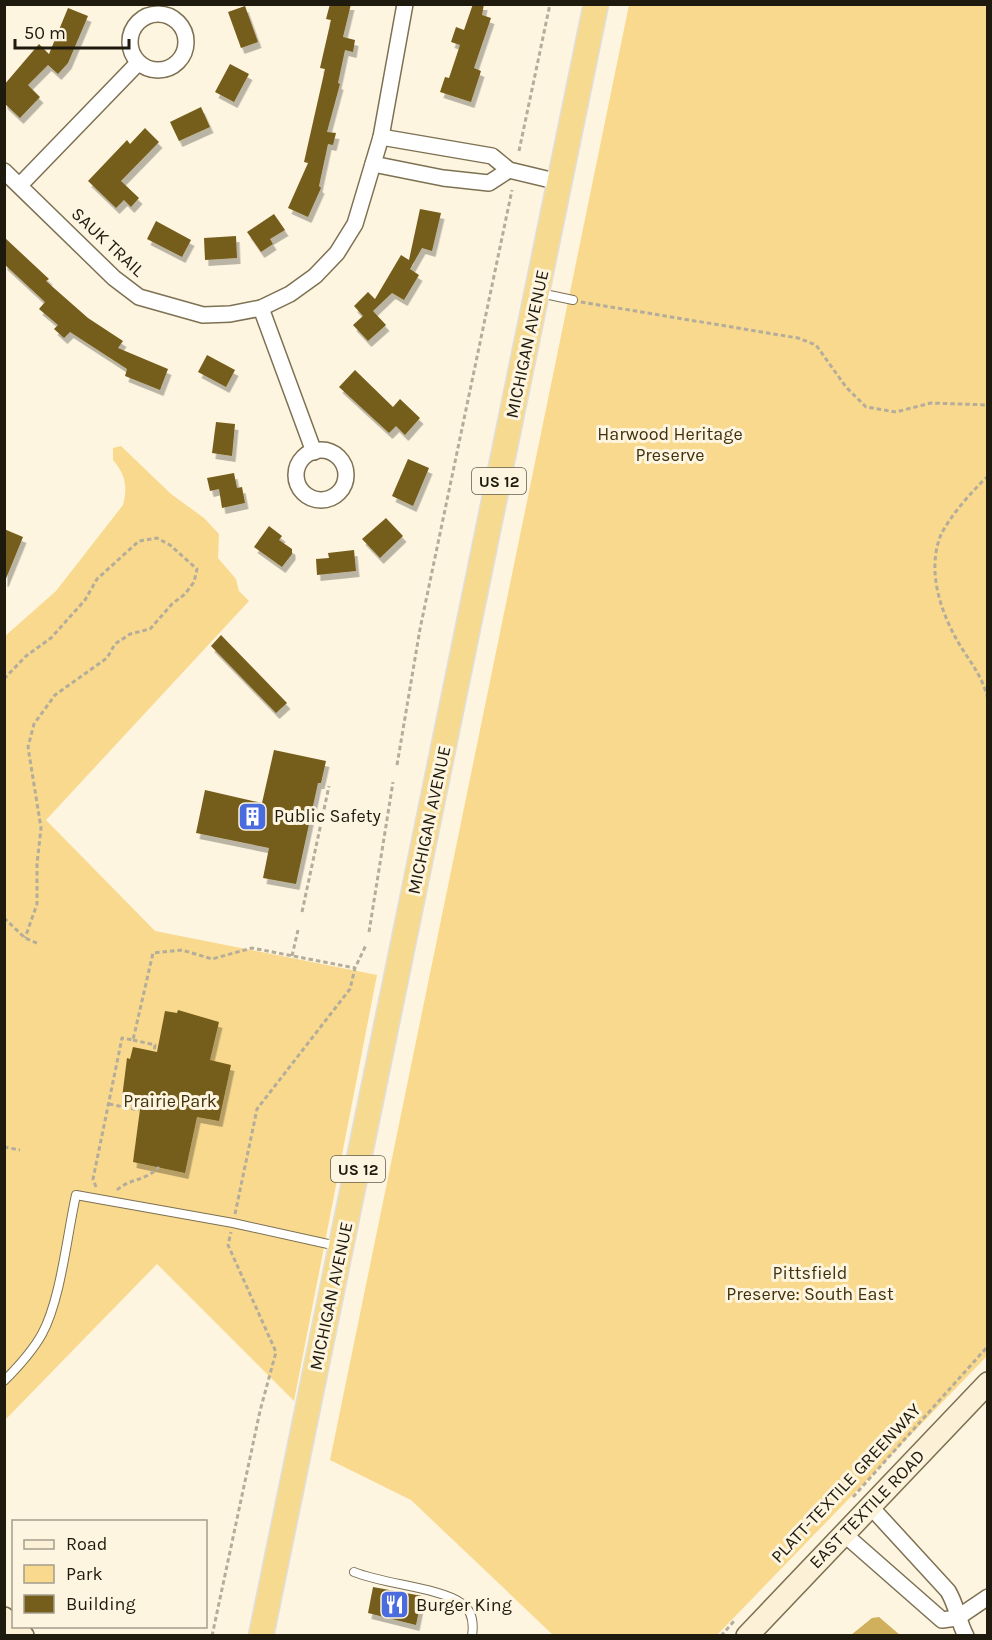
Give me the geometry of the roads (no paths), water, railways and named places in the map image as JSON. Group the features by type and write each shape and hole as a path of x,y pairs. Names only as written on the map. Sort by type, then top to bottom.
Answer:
{"highway":[{"name":"MICHIGAN AVENUE","path":"261,1635 596,4"}],"main road":[{"name":"EAST TEXTILE ROAD","path":"743,1626 844,1534 987,1383"}],"street":[{"name":"SAUK TRAIL","path":"4,171 114,278 139,297 203,315 230,314 261,308 290,294 315,276 337,253 355,224 381,137 405,4"},
{"path":"20,185 138,63"},
{"path":"381,137 492,156 509,170 560,182"},
{"path":"373,164 443,178 489,183 509,170"},
{"path":"261,308 314,452"},
{"path":"870,1506 948,1591 955,1604 957,1618 966,1635"},
{"path":"844,1534 942,1620 957,1618 987,1597"}],"lane":[{"path":"538,292 573,300"},
{"path":"4,1381 27,1358 43,1333 54,1304 75,1195 233,1222 342,1247"},
{"path":"354,1572 372,1580 449,1597 462,1603 472,1617 472,1635"}],"place":[{"name":"Public Safety","path":"253,816"},
{"name":"Burger King","path":"395,1605"}],"park label":[{"name":"Harwood Heritage Preserve","path":"670,444"},
{"name":"Prairie Park","path":"170,1101"},
{"name":"Pittsfield Preserve: South East","path":"810,1283"}]}
